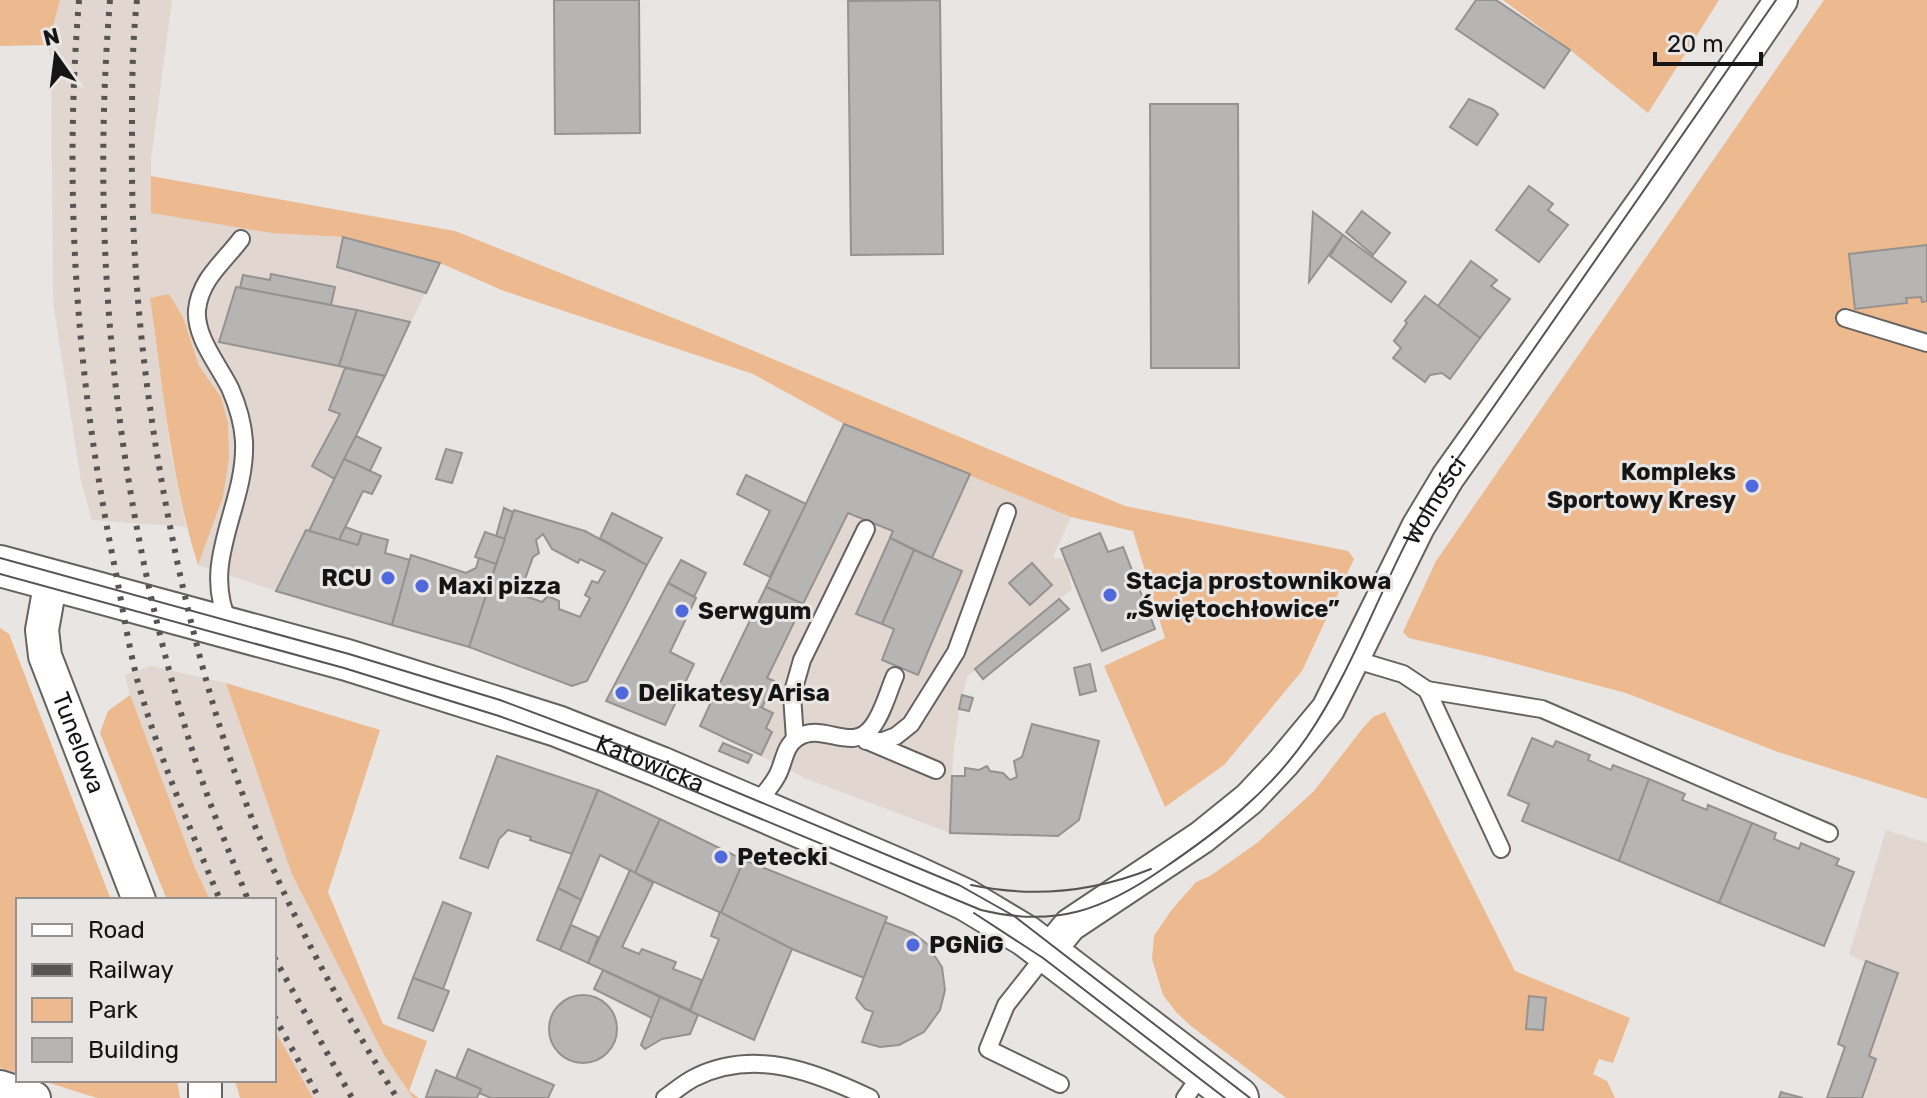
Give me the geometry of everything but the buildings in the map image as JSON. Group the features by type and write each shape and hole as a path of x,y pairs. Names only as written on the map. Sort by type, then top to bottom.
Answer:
{"street":[{"name":"Wolności","path":"1048,952 1070,925 1202,837 1249,799 1328,709 1418,527 1448,477 1652,190 1781,0"},
{"name":"Katowicka","path":"0,566 450,691 557,726 753,807 966,900 998,918 1048,952 1194,1085 1238,1098"},
{"name":"Tunelowa","path":"51,580 42,630 45,656 138,898"},
{"path":"0,1087 34,1098"}],"lane":[{"path":"230,628 218,584 218,558 243,470 244,440 241,419 231,391 199,330 197,312 200,294 213,269 241,239"},
{"path":"1845,318 1927,343"},
{"path":"753,807 778,775 785,754 795,739 814,732 883,741 896,736 911,724 956,652 1007,512"},
{"path":"795,739 792,695 798,673 866,529"},
{"path":"1353,659 1403,674 1427,690 1542,709 1829,833"},
{"path":"860,740 873,726 895,676"},
{"path":"1427,690 1501,849"},
{"path":"860,740 936,770"},
{"path":"1048,952 1006,1005 988,1049 1060,1084"},
{"path":"665,1098 696,1077 718,1070 761,1064 791,1066 870,1098"}],"shaded area":[{"path":"60,0 172,0 151,159 151,213 271,233 343,237 440,263 309,531 306,530 276,591 198,565 223,497 221,397 199,366 183,317 169,294 150,299 171,453 186,527 92,520 81,481 53,302 51,60 48,45"},
{"path":"844,424 1071,517 1053,557 1065,560 1072,589 967,677 959,709 953,758 950,833 807,779 700,726"},
{"path":"151,666 226,683 256,772 384,1055 413,1098 313,1098 276,1033 276,898 209,898 134,711 125,675"},
{"path":"1886,830 1927,843 1927,1098 1827,1098 1845,1048 1838,1044 1866,962 1849,955"}],"green space":[{"path":"0,0 60,0 48,45 0,46"},
{"path":"1503,0 1719,0 1648,113"},
{"path":"1824,0 1927,0 1927,799 1778,752 1626,693 1409,638 1403,632 1436,561"},
{"path":"151,176 455,231 696,327 1125,506 1348,551 1354,559 1302,671 1224,765 1165,807 1104,666 1165,638 1133,531 1071,517 844,424 753,374 504,291 440,263 343,237 271,233 151,213"},
{"path":"169,294 183,317 199,366 221,397 228,423 229,458 223,497 198,565 174,466 150,298"},
{"path":"0,628 9,634 110,898 16,898 16,1072 0,1068"},
{"path":"226,683 380,730 328,892 383,1024 427,1041 409,1091 419,1098 413,1098 384,1055 292,874"},
{"path":"130,695 209,898 166,898 100,733 108,711"},
{"path":"1385,712 1515,971 1630,1018 1613,1063 1599,1059 1593,1074 1607,1081 1615,1098 1286,1098 1191,1026 1163,995 1152,959 1154,936 1170,912 1196,882 1210,876 1257,843 1314,791 1362,729 1373,717"},
{"path":"276,1033 313,1098 240,1098 236,1082 276,1082"},
{"path":"46,1082 177,1082 180,1098 97,1098"}],"tram line":[{"path":"0,574 344,668 499,716 607,755 981,910 1032,917 1078,912 1142,883 1184,854 1242,810 1292,757 1325,708 1400,554 1433,494 1776,0"},
{"path":"0,558 349,654 500,700 662,761 959,885 1014,916 1250,1098"},
{"path":"971,885 1039,892 1085,888 1151,869"},
{"path":"974,913 1043,958 1225,1098"}],"railway":[{"path":"79,0 74,73 73,218 83,363 103,506 126,629 145,707 219,898"},
{"path":"110,0 104,96 103,192 115,383 128,478 168,667 201,777 247,898"},
{"path":"137,0 133,50 132,188 138,298 158,462 187,606 226,746 264,848 326,975 397,1098"},
{"path":"276,961 352,1098"},
{"path":"276,1020 319,1098"}],"place":[{"name":"Kompleks Sportowy Kresy","path":"1752,486"},
{"name":"RCU","path":"388,578"},
{"name":"Maxi pizza","path":"422,586"},
{"name":"Stacja prostownikowa „Świętochłowice”","path":"1110,595"},
{"name":"Serwgum","path":"682,611"},
{"name":"Delikatesy Arisa","path":"622,693"},
{"name":"Petecki","path":"721,857"},
{"name":"PGNiG","path":"913,945"}]}
